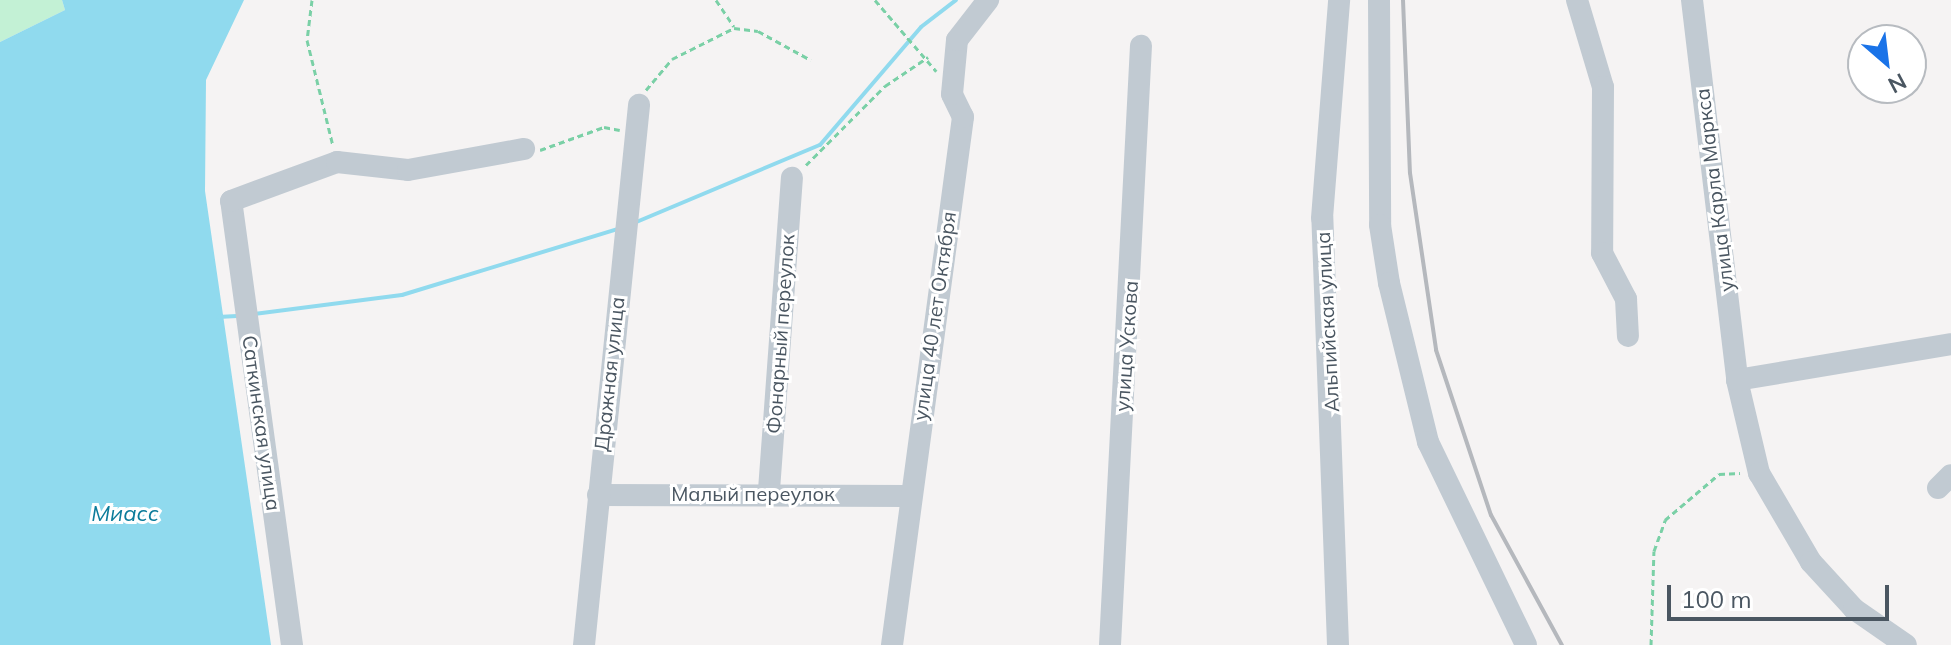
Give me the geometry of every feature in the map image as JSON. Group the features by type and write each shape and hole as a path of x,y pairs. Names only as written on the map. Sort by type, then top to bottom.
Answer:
{"street":[{"name":"улица 40 лет Октября","path":"892,645 907,496 963,117 952,94 957,40 988,0"},
{"name":"Альпийская улица","path":"1338,645 1322,218 1339,0"},
{"path":"1379,0 1380,225 1389,283 1428,442 1526,645"},
{"path":"1577,0 1603,87 1602,253 1626,299 1628,336"},
{"name":"улица Карла Маркса","path":"1692,0 1737,380 1759,473 1811,562 1854,609 1906,645"},
{"name":"улица Ускова","path":"1110,645 1141,46"},
{"name":"Дражная улица","path":"584,645 639,133 639,105"},
{"path":"337,162 408,170 524,149"},
{"name":"Саткинская улица","path":"292,645 231,201 337,162"},
{"name":"Фонарный переулок","path":"769,490 792,178"},
{"path":"1737,380 1951,344"},
{"name":"Малый переулок","path":"598,495 769,490 907,496"}],"path":[{"path":"312,0 307,40 337,162"},
{"path":"716,0 734,28 811,60"},
{"path":"875,0 906,36 918,45"},
{"path":"639,105 672,59 734,28"},
{"path":"792,178 885,86 928,57"},
{"path":"524,149 604,127 639,133"},
{"path":"1651,645 1654,551 1665,520 1719,474 1759,473"}],"green space":[{"path":"0,0 62,0 65,10 0,42"}],"water":[{"name":"Миасс","path":"62,0 244,0 206,80 205,191 271,645 0,645 0,42 65,10"}],"waterway":[{"path":"634,223 820,145 921,27 956,0"},
{"path":"254,314 402,295 618,229"},
{"path":"218,317 237,316"}],"railway":[{"path":"1403,0 1410,173 1436,350 1491,515 1562,645"}]}
